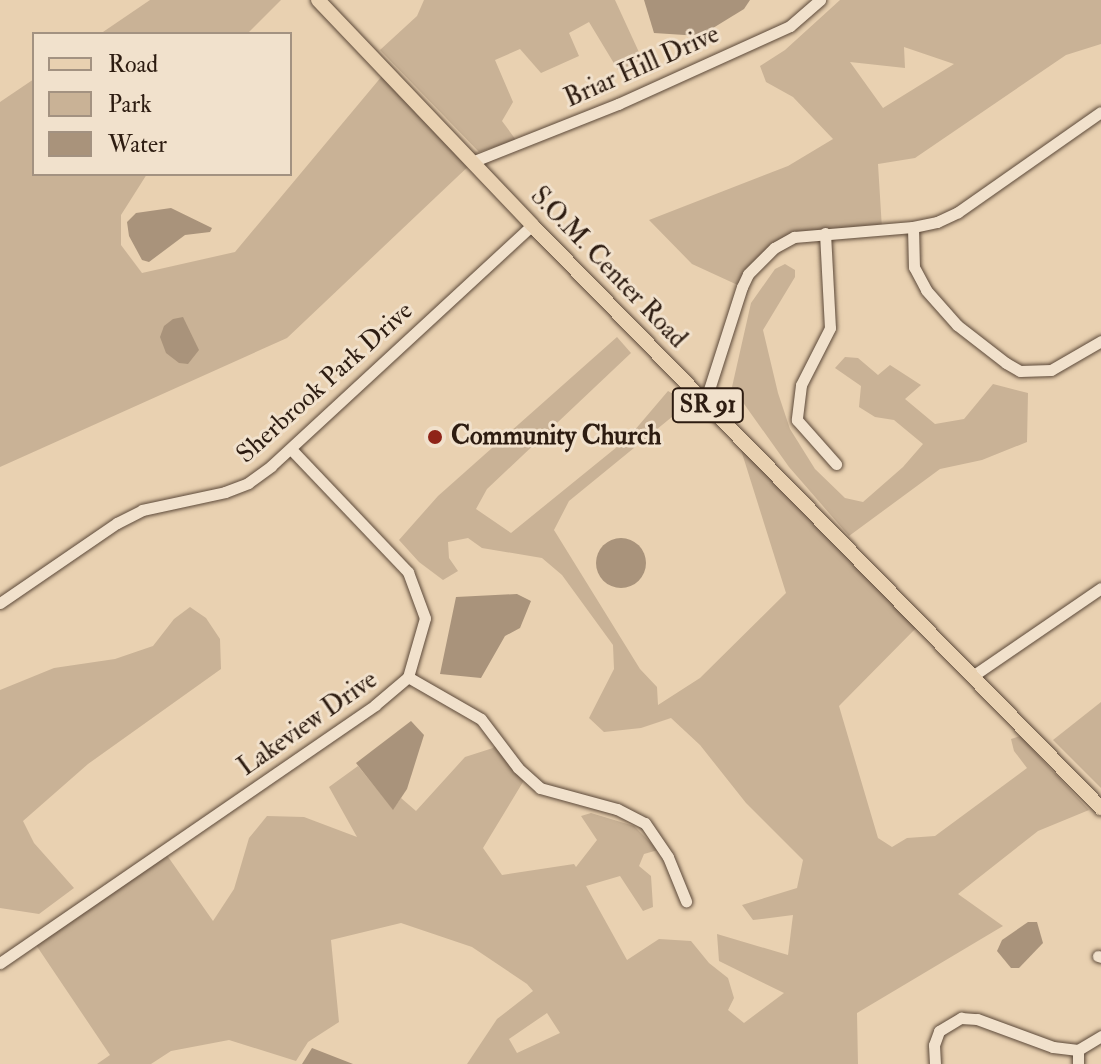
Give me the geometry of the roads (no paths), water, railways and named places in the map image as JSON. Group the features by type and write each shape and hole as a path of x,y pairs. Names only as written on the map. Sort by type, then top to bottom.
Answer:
{"main road":[{"name":"S.O.M. Center Road","path":"318,0 532,225 1101,808"}],"street":[{"name":"Briar Hill Drive","path":"474,161 618,104 790,26 820,0"},
{"path":"705,402 748,274 774,248 794,237 913,227 958,212 1101,112"},
{"name":"Sherbrook Park Drive","path":"0,603 117,523 142,510 225,492 248,483 291,449 532,225"},
{"path":"913,227 914,267 926,290 943,312 1006,363 1020,371 1051,370 1101,341"},
{"path":"825,233 830,328 801,385 797,420 836,464"},
{"name":"Lakeview Drive","path":"0,963 375,705 408,677 425,618 412,580 392,554 291,449"},
{"path":"974,675 1101,588"},
{"path":"408,677 481,719 518,768 540,788 617,809 645,823 668,857 686,901"},
{"path":"935,1064 934,1045 939,1031 961,1018 977,1019 1053,1047 1078,1050 1101,1036"},
{"path":"1078,1050 1078,1064"}],"water":[{"path":"644,0 750,0 744,9 700,36 654,33"},
{"path":"171,208 212,228 210,232 185,235 149,262 142,260 129,236 127,222 136,213"},
{"path":"183,317 199,350 188,364 179,363 166,353 160,337 164,326 173,319"},
{"path":"621,538 638,546 646,563 638,580 621,588 604,580 596,563 604,546"},
{"path":"517,594 531,601 520,628 505,636 481,678 440,674 456,597"},
{"path":"411,721 424,735 407,789 393,810 356,763"},
{"path":"1028,922 1037,922 1043,943 1019,968 1011,968 997,951 1002,940"},
{"path":"312,1048 353,1064 302,1064"}],"place":[{"name":"Community Church","path":"435,437"}]}
